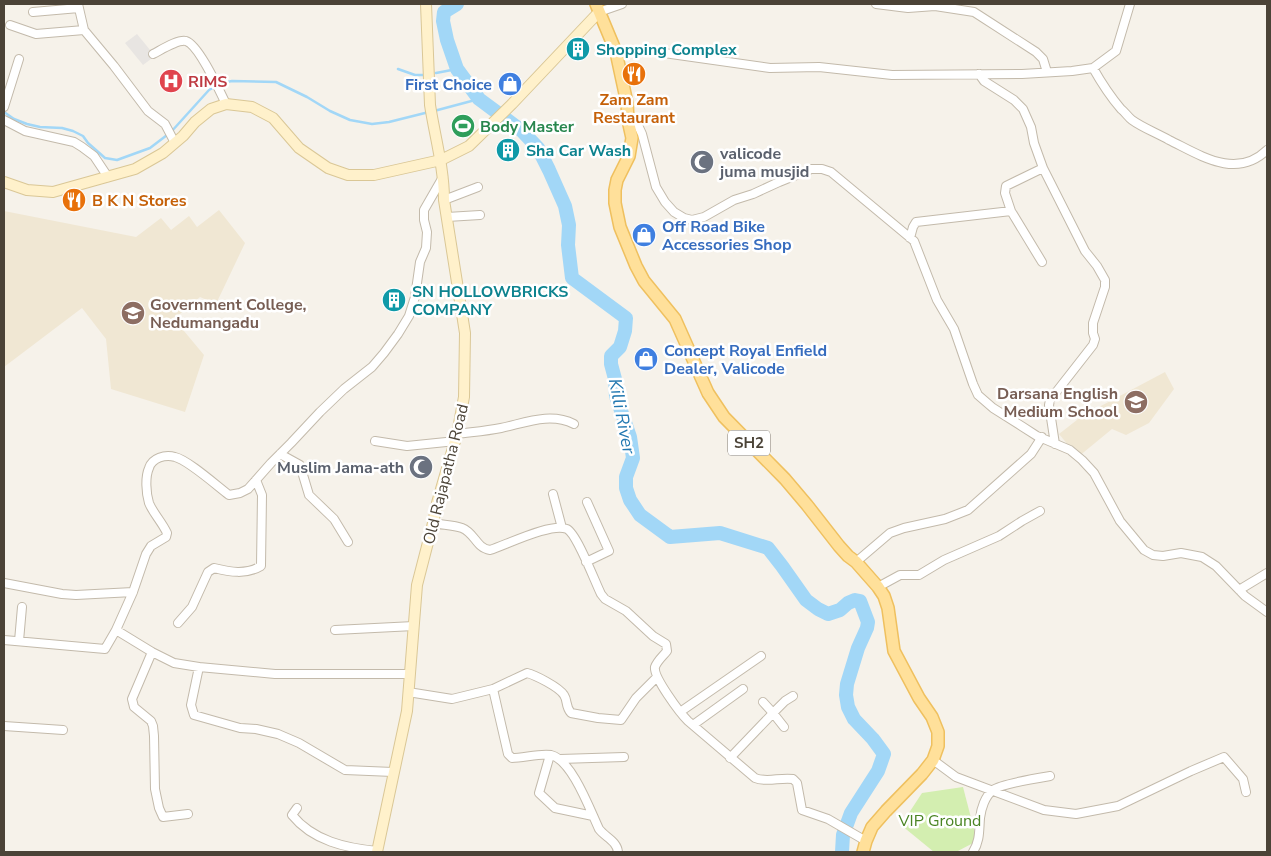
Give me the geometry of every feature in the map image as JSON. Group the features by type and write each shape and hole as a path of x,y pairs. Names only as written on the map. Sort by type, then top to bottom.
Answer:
{"main road":[{"name":"Old Rajapatha Road","path":"377,852 407,712 417,585 437,503 457,437 464,396 465,333 444,200 441,160 430,105 426,4"},
{"name":"SH2","path":"598,8 616,52 632,138 629,156 617,180 615,203 620,227 644,281 675,319 708,393 724,417 785,479 839,546 878,586 888,608 894,651 919,698 932,717 938,732 938,746 933,760 872,827 865,846"},
{"path":"4,182 26,190 53,192 135,169 164,154 195,122 211,109 226,104 252,107 272,118 299,148 328,168 348,176 374,175 441,160 469,146 512,104 598,8"}],"street":[{"path":"598,8 622,4"},
{"path":"878,4 908,8 935,6 974,12 1036,52 1043,58 1047,72"},
{"path":"616,52 657,52 770,68 819,67 892,75 1022,74 1092,68 1116,51 1130,4"},
{"path":"33,12 79,6 84,30 148,110 165,124 175,143"},
{"path":"10,25 36,34 84,30"},
{"path":"153,54 179,41 187,41 194,47 226,104"},
{"path":"4,106 19,59"},
{"path":"1092,68 1108,94 1131,120 1198,156 1216,163 1237,164 1252,161 1267,150"},
{"path":"979,74 984,81 1023,108 1043,168 1085,251 1105,280 1105,287 1093,323 1095,339 1093,345 1050,400 1049,405 1055,444"},
{"path":"628,115 637,123 642,134 656,187 664,202 674,212 684,218 692,220 704,217 734,200 812,169 822,169 831,172 914,241 937,300 954,329 978,396 1023,427 1042,438 1070,450 1082,460 1094,473 1120,521 1144,550 1153,555 1163,556 1181,553 1202,557 1216,566 1245,596 1267,612"},
{"path":"4,120 25,131 74,142 82,146 94,156 108,177"},
{"path":"1042,262 1011,211 1005,193 1006,186 1043,168"},
{"path":"4,640 105,649 133,592 146,554 151,546 166,537 167,533 149,502 147,477 151,463 158,458 175,457 184,461 229,495 248,489 344,389 372,367 398,334 408,316 415,297 420,262 426,248 427,232 424,210 443,177"},
{"path":"444,200 478,187"},
{"path":"910,238 912,227 916,222 1011,211"},
{"path":"447,217 480,215"},
{"path":"374,441 407,446 521,424 535,419 561,419 574,424"},
{"path":"856,562 890,533 945,519 968,510 1031,454 1042,438"},
{"path":"280,454 300,464 309,495 334,519 348,542"},
{"path":"178,623 192,607 208,572 214,568 234,573 257,569 261,566 262,495 256,480"},
{"path":"552,494 562,528"},
{"path":"586,562 609,551 587,502"},
{"path":"878,586 900,575 919,575 944,560 999,536 1040,511"},
{"path":"433,523 462,528 471,534 482,549 490,550 548,529 566,528 577,541 600,594 626,611 653,636 666,644 667,651 656,664 655,673 680,712 730,758 755,778 761,781 793,779 797,783 802,810 828,820 865,846"},
{"path":"1239,590 1267,574"},
{"path":"4,583 76,595 133,592"},
{"path":"19,641 22,606"},
{"path":"335,630 414,626"},
{"path":"116,630 174,663 199,667 275,674 410,674"},
{"path":"152,652 132,699 134,707 153,726 155,790 160,813 164,817 188,814"},
{"path":"680,712 761,656"},
{"path":"199,667 191,705 194,715 240,728 256,729 278,734 299,743 345,770 393,772"},
{"path":"408,692 452,699 493,690 527,673 553,685 564,695 567,708 571,713 621,720 636,698 657,677"},
{"path":"693,725 743,688"},
{"path":"493,690 500,715 505,745 512,758 550,755 560,759 624,757"},
{"path":"730,758 793,696"},
{"path":"763,702 784,727"},
{"path":"4,726 63,730"},
{"path":"550,755 539,793 554,808 593,816"},
{"path":"933,760 956,777 1044,810 1076,814 1118,806 1224,757 1243,779 1246,792"},
{"path":"560,759 575,779 599,829 616,844 618,852"},
{"path":"973,852 977,845 981,812 986,798 993,790 1050,776"},
{"path":"297,808 292,815 316,836 340,845 377,852"}],"shaded area":[{"path":"137,34 155,56 143,65 125,43"},
{"name":"Government College, Nedumangadu","path":"219,210 245,243 216,304 200,297 174,319 204,355 185,412 111,389 106,339 82,308 4,367 4,211 136,237 161,218 171,230 189,216 197,227"},
{"name":"Darsana English Medium School","path":"1165,372 1174,389 1149,423 1126,435 1112,429 1078,457 1059,434 1082,416"}],"green space":[{"name":"VIP Ground","path":"963,787 977,841 956,852 934,852 901,825 922,793"}],"waterway":[{"name":"Killi River","path":"457,4 444,12 443,21 457,69 479,99 522,131 538,148 565,206 569,225 568,245 572,278 626,318 625,331 620,347 611,356 611,364 615,379 616,396 630,437 633,458 626,477 626,488 630,500 640,515 670,537 720,533 768,548 806,600 828,614 840,610 855,600 860,601 868,622 847,684 846,695 848,707 854,719 884,754 878,771 851,813 843,835 842,852"},
{"path":"398,69 415,75 423,75"},
{"path":"436,73 457,69"},
{"path":"4,112 14,119 27,124 73,131 83,136 105,158 117,160 150,148 171,132 209,90 222,83 232,81 276,82 350,120 372,124 389,122 429,112"},
{"path":"434,111 479,99"}],"place":[{"name":"Shopping Complex","path":"578,49"},
{"name":"Zam Zam Restaurant","path":"634,74"},
{"name":"RIMS","path":"171,81"},
{"name":"First Choice","path":"510,84"},
{"name":"Body Master","path":"463,126"},
{"name":"Sha Car Wash","path":"508,150"},
{"name":"valicode juma musjid","path":"702,162"},
{"name":"B K N Stores","path":"74,200"},
{"name":"Off Road Bike Accessories Shop","path":"644,235"},
{"name":"SN HOLLOWBRICKS COMPANY","path":"394,300"},
{"name":"Government College, Nedumangadu","path":"133,313"},
{"name":"Concept Royal Enfield Dealer, Valicode","path":"646,359"},
{"name":"Darsana English Medium School","path":"1136,402"},
{"name":"Muslim Jama-ath","path":"421,467"}]}
